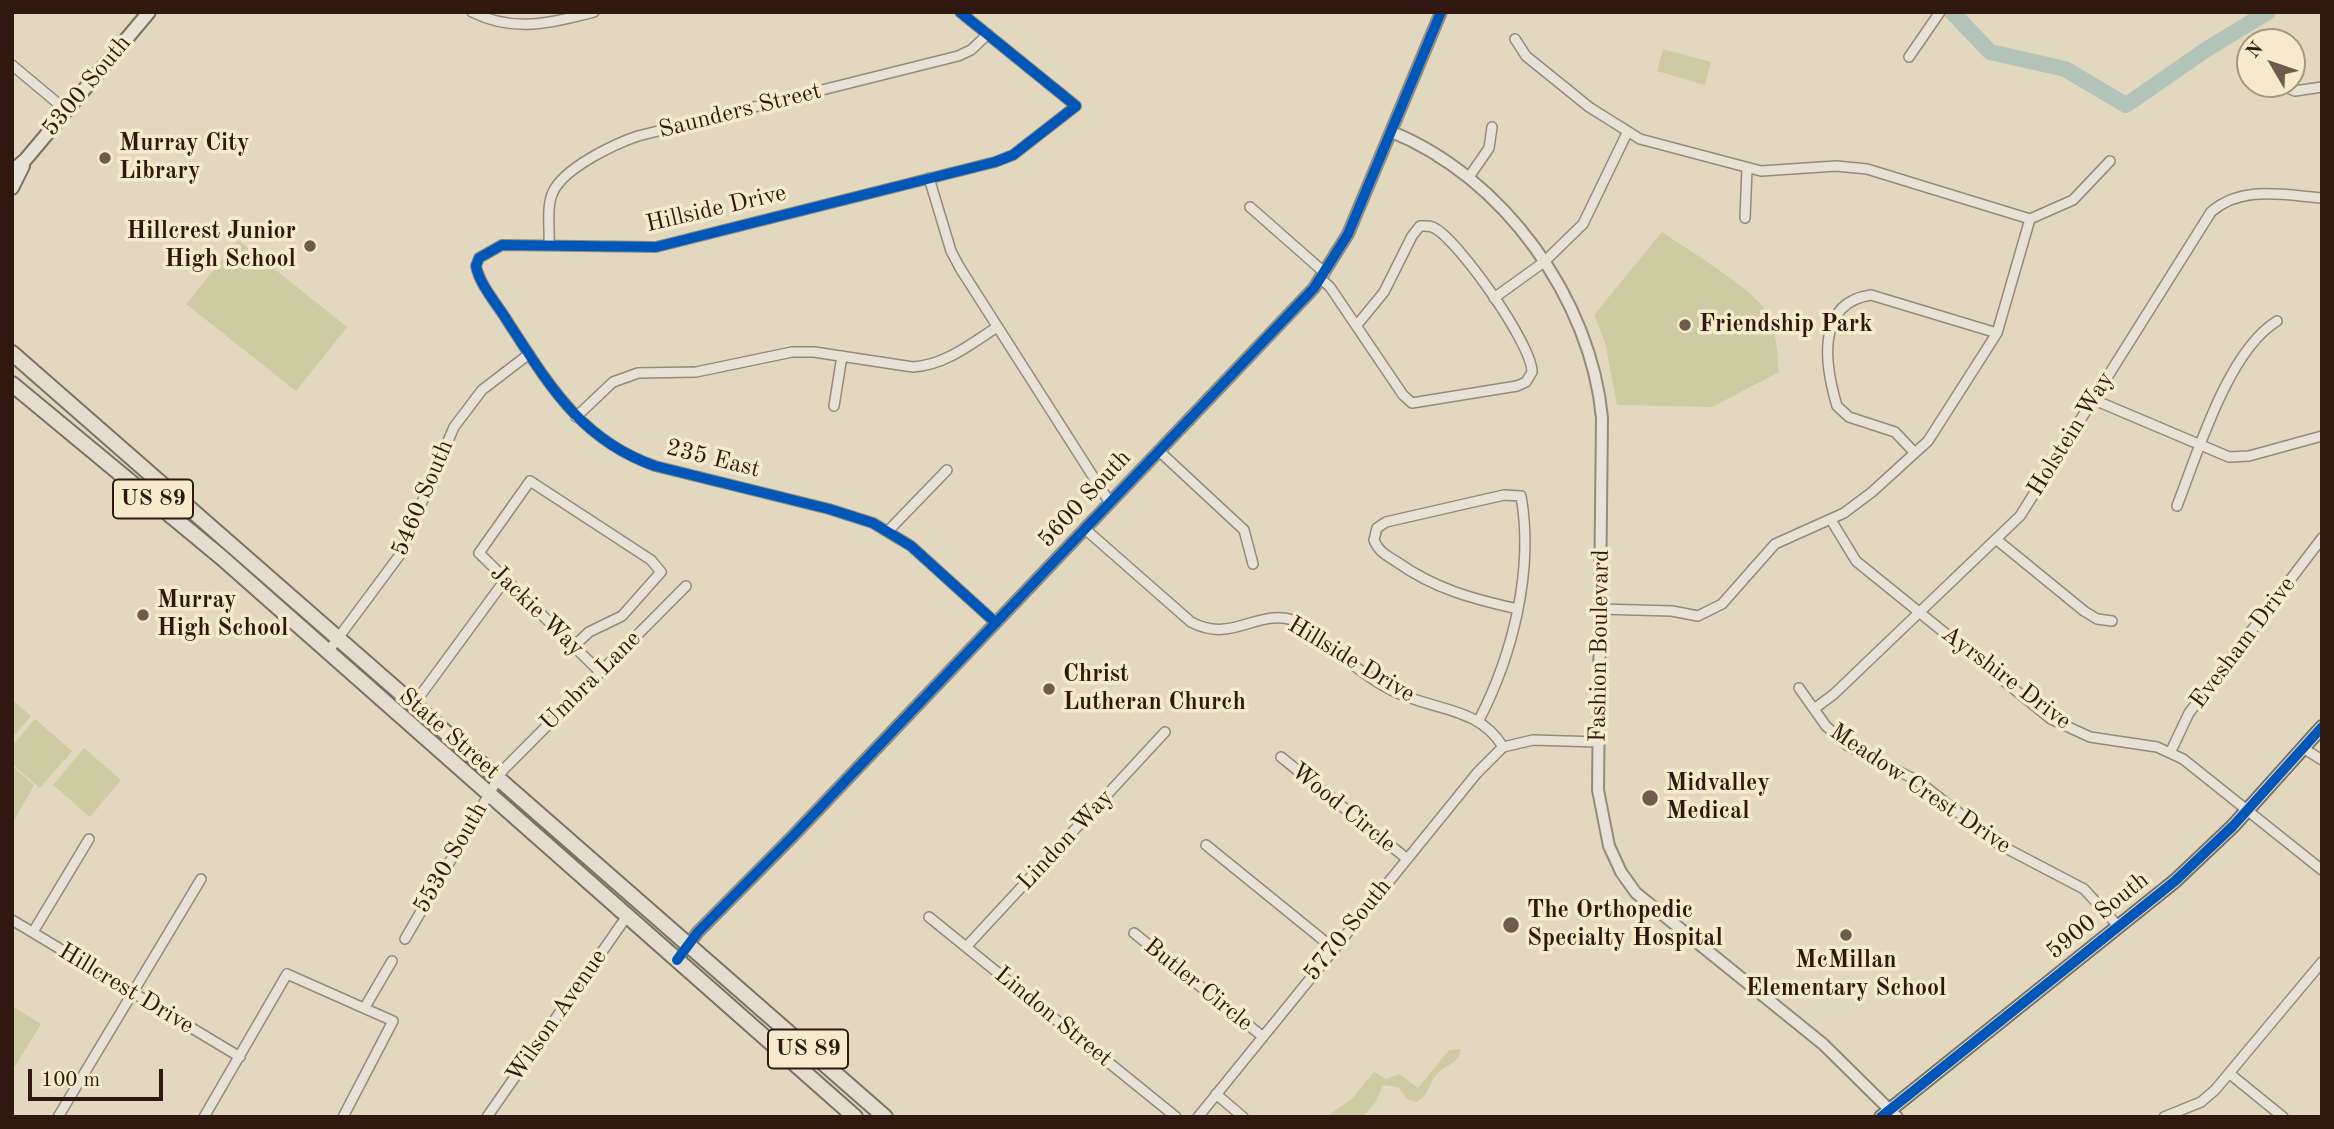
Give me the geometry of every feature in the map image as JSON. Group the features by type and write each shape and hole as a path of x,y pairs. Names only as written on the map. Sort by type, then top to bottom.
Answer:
{"main road":[{"name":"5300 South","path":"12,171 26,159 149,12"},
{"name":"5300 South","path":"12,188 26,159"},
{"name":"State Street","path":"12,353 689,945 868,1112 885,1117"},
{"name":"State Street","path":"12,384 193,533 856,1117"},
{"name":"5900 South","path":"1889,1114 2119,928 2198,860 2248,810 2322,727"}],"street":[{"path":"472,12 510,25 532,26 594,12"},
{"path":"961,12 988,34"},
{"name":"5600 South","path":"677,960 1323,276 1348,234 1441,12"},
{"path":"1909,57 1940,12"},
{"name":"Hillside Drive","path":"476,266 479,258 502,245 656,247 995,162 1013,155 1076,106 988,34"},
{"name":"Saunders Street","path":"549,245 550,203 557,185 610,147 638,136 958,56 971,50 988,34"},
{"path":"1516,39 1527,56 1589,107 1627,133 1747,169 1773,172 1836,166 1867,169 2030,219 2073,200 2110,161"},
{"path":"12,65 67,111"},
{"path":"1469,177 1489,148 1492,127"},
{"name":"Fashion Boulevard","path":"1392,132 1432,149 1469,177 1499,206 1544,262 1582,328 1600,394 1598,790 1603,828 1616,862 1628,882 1659,913 1823,1044 1889,1114"},
{"path":"1494,299 1544,262 1583,224 1627,133"},
{"path":"1745,218 1747,169"},
{"path":"929,178 951,251 1110,503"},
{"name":"Holstein Way","path":"1814,709 1834,694 1921,613 2020,516 2211,212 2231,197 2246,194 2322,198"},
{"path":"1250,207 1323,276 1330,287 1412,403 1517,386 1530,378 1532,368 1523,343 1494,299 1444,235 1428,226 1420,226 1412,236 1384,292 1357,325"},
{"path":"1599,609 1672,611 1698,616 1722,604 1775,544 1831,520 1855,506 1915,453 1938,427 1997,333 2030,219"},
{"name":"235 East","path":"476,266 529,354 576,417 598,437 634,458 681,474 853,516 888,531 926,558 996,624"},
{"path":"1915,453 1895,432 1841,412 1833,394 1828,332 1837,311 1853,299 1871,295 1997,333"},
{"path":"2177,506 2228,382 2261,331 2277,321"},
{"path":"576,417 613,382 638,373 696,372 792,352 926,366 941,362 997,327"},
{"name":"5460 South","path":"327,653 399,556 454,427 482,390 529,354"},
{"path":"834,406 842,356"},
{"path":"2092,399 2201,446 2239,458 2322,436"},
{"path":"1159,451 1244,530 1254,564"},
{"path":"888,531 947,470"},
{"name":"Jackie Way","path":"574,646 589,632 622,616 661,572 651,560 530,481 479,553 599,671"},
{"path":"1518,609 1439,588 1379,549 1374,540 1377,528 1386,522 1504,495 1521,496 1524,512 1522,584 1518,609 1513,631 1479,720 1495,733 1503,747 1533,740 1598,742"},
{"name":"Ayrshire Drive","path":"1831,520 1849,554 2062,725 2090,737 2141,744 2171,753 2202,773 2322,870"},
{"name":"Hillside Drive","path":"1085,529 1191,622 1205,629 1229,631 1274,617 1293,620 1390,689 1425,704 1479,720"},
{"name":"Evesham Drive","path":"2171,753 2196,704 2322,538"},
{"path":"1997,540 2084,611 2097,619 2112,621"},
{"path":"414,704 505,580"},
{"name":"Umbra Lane","path":"498,778 599,671 686,586"},
{"name":"Meadow Crest Drive","path":"1799,688 1826,726 1849,746 1918,781 2010,851 2084,889 2119,928"},
{"name":"Lindon Way","path":"966,947 1165,732"},
{"name":"5770 South","path":"1198,1117 1476,773 1503,747"},
{"path":"2303,748 2322,760"},
{"name":"Wood Circle","path":"1281,757 1406,858"},
{"name":"5530 South","path":"405,939 498,778"},
{"path":"33,932 89,839"},
{"path":"1206,845 1333,948"},
{"path":"58,1117 201,879"},
{"name":"Wilson Avenue","path":"487,1117 627,916"},
{"name":"Lindon Street","path":"929,917 1176,1117"},
{"name":"Hillcrest Drive","path":"12,920 240,1057"},
{"name":"Butler Circle","path":"1134,933 1262,1036"},
{"path":"365,1007 392,961"},
{"path":"2164,1117 2201,1102 2230,1074 2322,962"},
{"path":"204,1117 287,974 393,1021 343,1117"},
{"path":"2230,1074 2283,1117"},
{"path":"1216,1094 1243,1117"}],"shaded area":[{"path":"1663,49 1711,62 1705,85 1657,71"},
{"name":"Friendship Park","path":"1662,232 1736,282 1761,304 1773,328 1779,372 1712,407 1617,405 1605,342 1594,315"},
{"path":"238,240 347,327 296,391 186,304"},
{"path":"12,700 31,716 12,738"},
{"path":"35,719 72,751 40,788 12,764 12,746"},
{"path":"84,748 121,780 90,817 53,785"},
{"path":"12,766 34,785 12,824"},
{"path":"12,1006 41,1024 12,1071"},
{"path":"1461,1049 1458,1058 1437,1074 1416,1102 1407,1099 1398,1087 1383,1085 1375,1103 1363,1117 1326,1117 1353,1098 1374,1072 1386,1079 1400,1074 1418,1088 1449,1050"}],"waterway":[{"path":"1952,12 1990,52 2065,69 2126,105 2207,49 2268,12"}],"cycle path":[{"path":"960,12 1076,106 1013,155 995,162 656,247 502,245 479,258 476,266 485,288 553,388 587,426 607,441 629,455 655,466 829,509 873,523 911,546 996,623"},
{"path":"677,960 698,932 793,836 1314,288 1348,234 1441,12"},
{"path":"1881,1117 2175,881 2233,826 2322,727"}],"place":[{"name":"Murray City Library","path":"105,158"},
{"name":"Hillcrest Junior High School","path":"310,246"},
{"name":"Friendship Park","path":"1685,325"},
{"name":"Murray High School","path":"143,615"},
{"name":"Christ Lutheran Church","path":"1049,689"},
{"name":"Midvalley Medical","path":"1650,798"},
{"name":"The Orthopedic Specialty Hospital","path":"1511,925"},
{"name":"McMillan Elementary School","path":"1846,935"}]}
